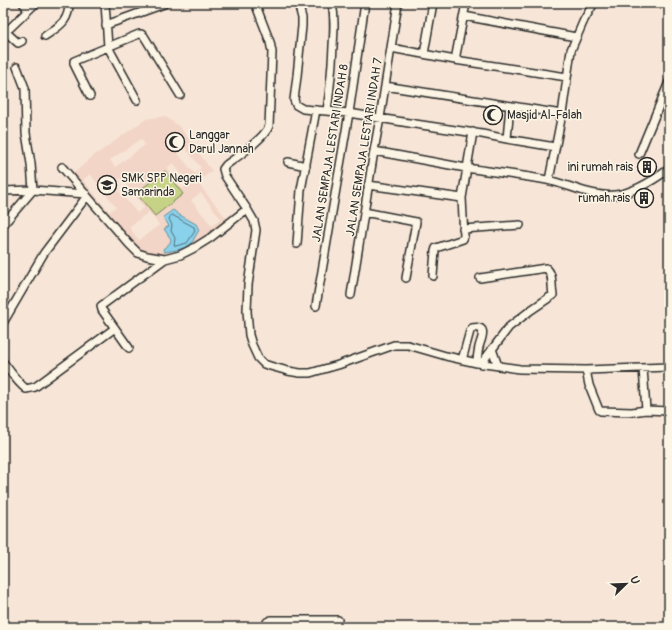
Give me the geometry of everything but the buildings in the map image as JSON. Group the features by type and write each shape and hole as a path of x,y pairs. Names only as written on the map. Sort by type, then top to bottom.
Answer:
{"street":[{"path":"23,3 28,10"},
{"path":"22,41 18,44 5,30 10,28 36,3"},
{"path":"45,36 60,25 66,18 69,11 69,3"},
{"path":"105,3 108,47 137,100"},
{"path":"255,3 272,52 269,126 268,130 262,136 223,169 225,176 254,221 256,230 248,285 246,311 249,335 258,358 264,364 288,372 300,374 310,373 401,344 414,346 479,364 520,369 586,370 669,367"},
{"path":"298,3 302,18 302,26 294,100 296,105 299,107 303,109 349,113 555,146"},
{"path":"327,111 334,24 332,3"},
{"name":"JALAN SEMPAJA LESTARI INDAH 8","path":"316,306 349,113 365,3"},
{"name":"JALAN SEMPAJA LESTARI INDAH 7","path":"351,295 398,3"},
{"path":"424,54 433,3"},
{"path":"455,60 466,3"},
{"path":"549,180 562,114 571,50 584,20 594,3"},
{"path":"106,25 164,4"},
{"path":"464,16 576,37"},
{"path":"90,96 74,63 76,60 137,34 143,35 180,95"},
{"path":"391,48 455,60 567,77"},
{"path":"3,225 33,190 26,133 25,88 17,67"},
{"path":"639,154 669,82"},
{"path":"385,86 562,114"},
{"path":"507,139 510,106"},
{"path":"297,244 301,190 316,110"},
{"path":"433,276 436,248 463,239 464,236 462,198 473,132"},
{"path":"374,151 467,168 549,180 588,192 612,196 627,193 636,189 669,169"},
{"path":"288,162 306,166"},
{"path":"62,167 138,253 165,259"},
{"path":"368,185 462,198"},
{"path":"3,190 33,190 86,195"},
{"path":"3,323 44,253 86,195"},
{"path":"129,348 102,310 102,306 165,259 180,255 194,248 210,238 247,209"},
{"path":"364,212 416,222 406,278"},
{"path":"463,229 520,225"},
{"path":"479,364 509,327 553,295 551,274 546,268 480,278"},
{"path":"462,360 470,331 472,328 476,327 481,329 483,335 479,348 479,364"},
{"path":"3,362 23,387 26,389 35,388 115,328"},
{"path":"492,349 498,366"},
{"path":"643,368 646,410"},
{"path":"586,370 589,385 599,410 601,411 669,411"},
{"path":"266,627 267,622 271,620 338,620"}],"shaded area":[{"name":"SMK SPP Negeri Samarinda","path":"165,116 180,127 212,171 197,182 228,220 190,248 162,256 140,252 72,175 92,157 146,119","holes":["141,139 145,145 115,167 110,160","183,145 201,168 195,174 176,151","173,163 189,184 182,189 167,168","90,174 116,207 109,212 83,180","121,178 144,207 137,213 113,184","201,193 221,219 212,226 191,200","173,210 189,220 190,246 164,252 163,249 170,243 171,239 165,229 169,226 163,217","149,212 159,225 139,240 129,227"]}],"green space":[{"path":"165,171 183,194 155,216 136,193"}],"water":[{"path":"173,210 196,224 199,230 190,246 164,252 163,249 170,243 171,239 164,229 169,226 163,217"}],"place":[{"name":"Masjid Al-Falah","path":"493,115"},
{"name":"Langgar Darul Jannah","path":"175,142"},
{"name":"ini rumah rais","path":"647,167"},
{"name":"SMK SPP Negeri Samarinda","path":"107,185"},
{"name":"rumah rais","path":"644,198"}]}
